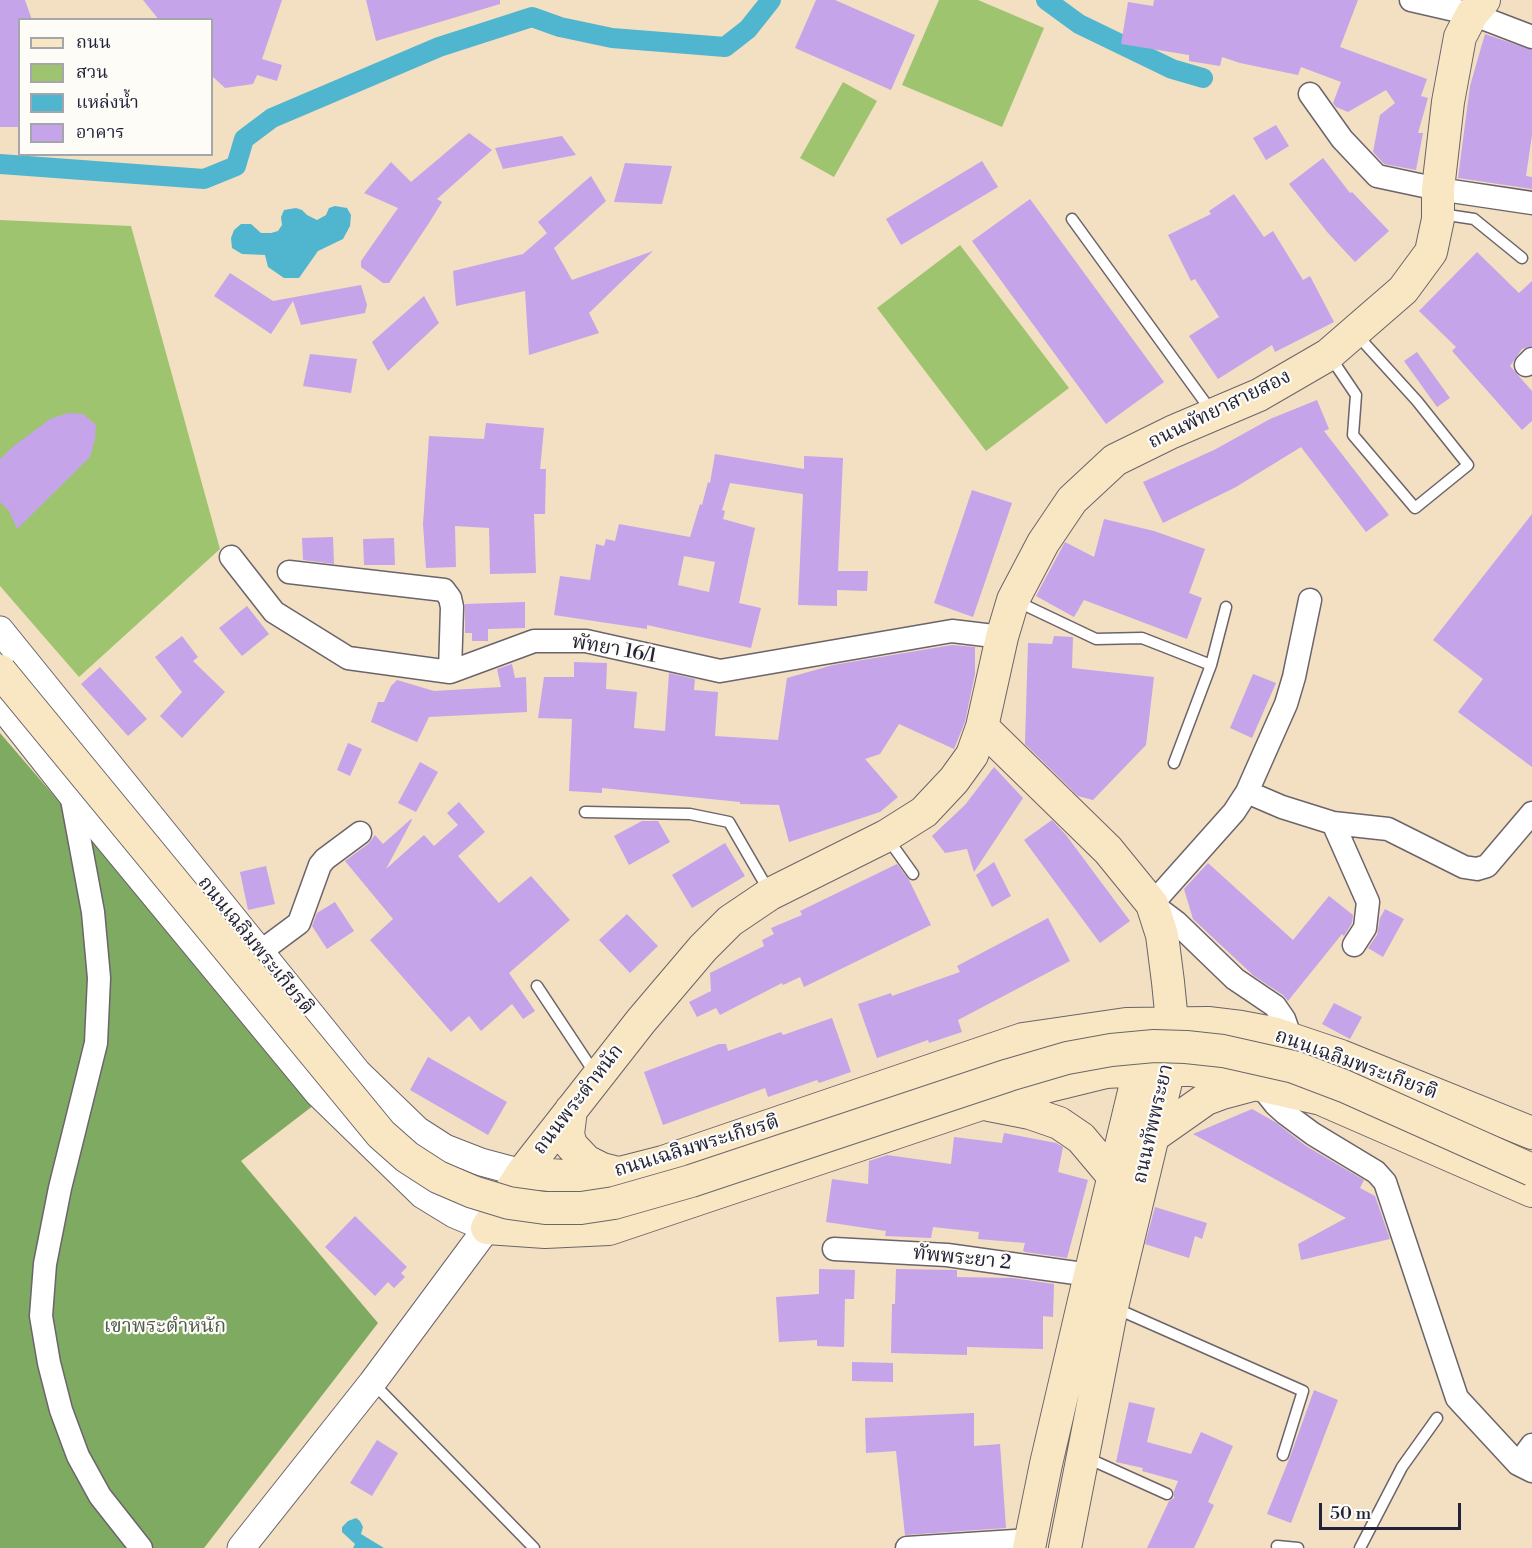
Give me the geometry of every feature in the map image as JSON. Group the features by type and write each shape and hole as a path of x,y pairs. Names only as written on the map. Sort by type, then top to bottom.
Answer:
{"main road":[{"name":"ถนนพัทยาสายสอง","path":"982,727 1002,637 1013,600 1043,543 1072,500 1115,460 1172,432 1259,395 1328,355 1403,290 1431,252 1448,102 1460,37 1474,5"},
{"path":"0,671 381,1134 407,1157 438,1177 473,1192 509,1203 545,1208 580,1208 614,1203 691,1181 1009,1075 1067,1058 1111,1050 1154,1046 1223,1051 1294,1067 1344,1086 1532,1170"},
{"name":"ถนนพระตำหนัก","path":"487,1228 522,1173 641,1021 703,948 730,921 770,894 886,836 924,812 954,780 972,755 982,727"},
{"name":"ถนนทัพพระยา","path":"982,727 1108,850 1152,904 1162,935 1160,1023 1152,1137 1104,1257 1029,1544"},
{"name":"ถนนเฉลิมพระเกียรติ","path":"522,1173 564,1176 613,1175 663,1162 1023,1039 1126,1024 1160,1023 1241,1027 1292,1039 1341,1056 1532,1133"},
{"path":"980,1053 993,1061 1002,1072 1003,1084 990,1101"},
{"path":"1321,1099 1317,1087 1320,1076 1327,1066 1341,1056"},
{"name":"ถนนทัพพระยา","path":"1065,1548 1112,1307 1104,1257 1113,1176 1155,1069"},
{"path":"487,1228 545,1232 609,1229 990,1101 1106,1072 1155,1069 1192,1070 1321,1099 1532,1191"},
{"path":"1152,1137 1206,1099 1259,1084"},
{"path":"990,1101 1059,1123 1081,1138 1113,1176"},
{"path":"571,1110 568,1134 571,1145 586,1161 602,1169 620,1173"},
{"path":"663,1162 654,1170 649,1181 651,1191 661,1203 674,1208"}],"street":[{"path":"1411,0 1474,5 1532,37"},
{"path":"1310,94 1342,139 1377,176 1438,201 1532,203"},
{"name":"พัทยา 16/1","path":"231,557 274,612 348,658 450,672 534,641 586,641 720,671 952,631 1002,637"},
{"path":"289,572 444,590 450,598 452,607 450,672"},
{"path":"1292,1039 1284,1019 1275,1006 1235,979 1176,922 1152,904 1234,812 1247,792 1286,704 1310,600"},
{"name":"ถนนเฉลิมพระเกียรติ","path":"0,630 358,1072 417,1131 445,1148 481,1162 522,1173"},
{"path":"0,704 71,794 328,1103 423,1195 454,1214 487,1228"},
{"path":"1247,792 1282,807 1333,823 1388,829 1464,867 1477,869 1487,866 1532,813"},
{"path":"71,794 93,912 99,978 96,1042 56,1209 45,1264 41,1316 61,1410 78,1456 100,1496 141,1548"},
{"path":"1333,823 1368,902 1365,928 1354,945"},
{"path":"260,952 299,923 320,865 360,833"},
{"path":"328,1103 340,1101 351,1094 358,1072"},
{"path":"1259,1084 1286,1114 1313,1134 1376,1172 1385,1182 1457,1398 1525,1467 1532,1445"},
{"name":"ถนนพระตำหนัก","path":"245,1547 372,1383 487,1228"},
{"name":"ทัพพระยา 2","path":"834,1249 947,1255 1104,1257"},
{"path":"907,1548 1029,1544"}],"lane":[{"path":"1438,201 1474,219 1522,258"},
{"path":"1072,219 1214,415"},
{"path":"1328,355 1356,395 1353,435 1415,508 1468,465 1417,401 1355,332"},
{"path":"1013,600 1096,639 1142,638 1211,665"},
{"path":"1174,763 1211,665 1226,607"},
{"path":"585,812 690,814 729,822 770,894"},
{"path":"886,836 913,874"},
{"path":"537,986 597,1078"},
{"path":"1112,1307 1303,1391 1283,1455"},
{"path":"372,1383 534,1548"},
{"path":"1360,1548 1402,1467 1437,1418"},
{"path":"1082,1456 1167,1494"},
{"path":"1277,1546 1298,1548"}],"green space":[{"path":"939,0 978,0 1044,28 1002,127 902,85"},
{"path":"843,82 877,101 834,177 800,158"},
{"path":"0,220 131,226 220,549 79,677 0,586"},
{"path":"960,245 1069,388 986,451 877,308"},
{"name":"เขาพระตำหนัก","path":"0,733 161,920 314,1105 241,1161 378,1323 204,1548 0,1548"}],"water":[{"path":"335,206 347,208 351,215 350,226 343,239 318,251 299,278 284,278 268,267 265,255 242,254 232,248 231,238 234,230 241,224 251,224 261,233 271,233 278,231 282,225 281,217 284,210 296,208 317,220 326,215 329,208"},
{"path":"356,1518 363,1527 361,1534 384,1548 353,1548 355,1544 342,1532 342,1527 348,1521"}],"building":[{"path":"0,0 25,0 31,18 18,18 18,127 0,127"},
{"path":"143,0 282,0 262,59 282,65 277,81 257,75 253,84 225,88 213,77 213,18 157,18"},
{"path":"366,0 500,0 500,4 376,41"},
{"path":"816,0 835,0 915,35 891,90 795,48"},
{"path":"1154,0 1358,0 1340,47 1427,79 1421,96 1428,98 1418,133 1423,133 1416,170 1384,164 1373,152 1380,115 1395,103 1386,90 1348,112 1336,107 1333,103 1341,82 1301,67 1298,75 1222,57 1220,66 1189,61 1189,55 1121,44 1128,2 1153,6"},
{"path":"1485,34 1532,50 1532,135 1526,176 1532,177 1532,189 1458,178 1470,86"},
{"path":"1276,125 1289,146 1266,160 1253,138"},
{"path":"469,133 492,150 437,199 442,202 429,223 389,283 383,283 361,267 361,261 398,208 364,193 391,162 411,182"},
{"path":"562,136 576,155 503,169 495,148"},
{"path":"1323,158 1350,193 1352,192 1389,231 1355,262 1328,233 1289,184"},
{"path":"982,161 998,187 901,245 886,219"},
{"path":"625,163 672,166 662,204 614,202"},
{"path":"591,176 606,201 554,248 572,280 653,251 589,313 599,333 529,355 525,291 456,306 453,271 523,254 547,233 538,222"},
{"path":"1234,194 1264,237 1273,231 1303,280 1310,276 1334,322 1275,352 1272,345 1218,379 1189,336 1219,317 1195,279 1191,281 1168,235 1211,214 1209,211"},
{"path":"1030,199 1164,382 1106,424 972,241"},
{"path":"1477,252 1519,293 1532,281 1532,346 1522,349 1510,366 1532,391 1532,421 1522,430 1452,351 1456,347 1419,311"},
{"path":"230,273 273,301 361,285 367,305 365,313 301,325 293,301 271,334 214,296"},
{"path":"424,296 439,323 388,371 372,342"},
{"path":"1417,352 1450,398 1437,407 1404,361"},
{"path":"310,354 357,359 351,393 303,386"},
{"path":"1317,400 1329,429 1324,431 1389,515 1366,532 1301,447 1236,487 1163,523 1143,482 1214,450 1270,419"},
{"path":"68,413 83,414 96,425 90,457 17,529 9,511 0,502 0,459 50,419"},
{"path":"486,423 544,428 540,469 546,469 545,514 534,514 536,573 490,574 489,528 455,526 456,567 426,568 423,524 429,436 484,439"},
{"path":"715,454 804,469 804,456 843,458 838,571 868,571 867,591 837,590 837,606 798,605 803,494 730,483 722,510 725,511 723,519 755,528 739,603 761,608 751,648 647,625 647,629 554,615 560,576 590,580 596,544 604,546 606,539 615,541 619,524 690,537 708,482 710,483","holes":["684,556 715,562 709,592 678,585"]},
{"path":"972,490 1012,503 973,617 934,603"},
{"path":"1532,514 1532,767 1458,712 1483,679 1433,640"},
{"path":"1104,519 1154,531 1205,549 1189,593 1202,598 1187,639 1084,600 1074,617 1036,596 1065,542 1094,557"},
{"path":"333,537 334,564 303,560 302,538"},
{"path":"394,538 395,565 364,565 363,539"},
{"path":"525,602 525,628 488,629 488,641 472,641 472,633 465,633 465,604"},
{"path":"247,606 269,634 242,656 219,628"},
{"path":"182,636 198,657 193,661 225,692 182,738 160,716 182,692 155,657"},
{"path":"1054,636 1073,637 1072,668 1154,677 1146,745 1093,800 1078,796 1025,744 1028,643 1052,644"},
{"path":"952,645 975,647 975,674 965,722 954,749 899,724 880,754 865,759 898,797 880,812 789,842 779,805 740,804 740,802 602,788 602,793 569,791 572,719 538,718 544,677 574,677 574,662 607,663 606,689 637,692 634,728 665,731 669,673 695,679 694,690 718,692 715,736 778,740 787,678 833,665"},
{"path":"512,664 515,678 526,677 527,712 429,717 417,742 371,722 378,702 384,702 391,686 397,680 434,691 501,687 497,669"},
{"path":"100,667 147,719 128,736 81,684"},
{"path":"1253,674 1276,683 1252,738 1230,728"},
{"path":"348,743 362,749 350,776 337,770"},
{"path":"420,762 438,772 416,812 398,803"},
{"path":"994,767 1023,798 974,872 967,849 945,853 932,836 965,805"},
{"path":"459,802 485,832 458,856 499,903 531,876 570,920 509,973 535,1011 523,1019 512,1004 481,1031 469,1016 451,1032 370,940 393,919 345,861 368,844 375,835 383,844 411,819 386,869 424,835 434,846 458,825 447,813"},
{"path":"1052,820 1066,835 1130,921 1100,943 1024,840"},
{"path":"642,821 658,821 670,842 629,865 614,836"},
{"path":"725,843 745,876 692,908 672,875"},
{"path":"994,862 1011,896 992,907 976,875"},
{"path":"1208,863 1293,940 1329,896 1353,915 1352,923 1344,936 1342,934 1288,1001 1283,995 1254,976 1193,919 1184,889"},
{"path":"897,864 909,880 931,925 804,987 800,977 783,985 782,983 720,1015 716,1008 697,1017 689,1002 711,991 710,973 764,946 762,940 774,934 771,928 802,915 800,911"},
{"path":"266,866 275,904 248,910 240,872"},
{"path":"335,902 354,931 327,949 312,926 317,913"},
{"path":"1385,909 1404,919 1383,957 1368,948 1377,935 1380,918"},
{"path":"627,914 658,946 630,973 599,940"},
{"path":"1048,918 1070,961 958,1020 962,1032 929,1043 928,1040 877,1058 858,1004 891,993 892,996 960,972 957,966"},
{"path":"1334,1003 1362,1017 1350,1039 1322,1024"},
{"path":"832,1018 851,1072 819,1083 817,1080 768,1097 765,1088 663,1125 644,1072 719,1044 726,1044 728,1051 781,1032 783,1035"},
{"path":"428,1057 507,1102 488,1135 410,1090"},
{"path":"1252,1109 1275,1122 1306,1146 1364,1180 1360,1188 1375,1196 1390,1239 1301,1260 1298,1244 1346,1218 1193,1134"},
{"path":"1004,1133 1056,1143 1063,1147 1058,1172 1088,1180 1067,1258 1025,1252 1023,1251 1025,1243 978,1239 979,1232 933,1227 931,1238 885,1236 886,1231 826,1222 832,1179 868,1184 869,1161 887,1155 951,1164 954,1137 1002,1143"},
{"path":"1155,1207 1207,1223 1202,1239 1195,1236 1189,1258 1145,1244"},
{"path":"355,1216 407,1267 401,1273 405,1277 394,1288 388,1282 375,1296 325,1247"},
{"path":"819,1269 855,1270 854,1299 845,1299 844,1347 817,1346 817,1340 779,1342 776,1297 819,1294"},
{"path":"896,1269 957,1270 957,1277 1013,1278 1054,1284 1053,1317 1043,1316 1043,1349 967,1347 967,1355 891,1353 892,1304 895,1304"},
{"path":"852,1362 893,1363 893,1382 852,1381"},
{"path":"1314,1390 1338,1400 1291,1523 1267,1514"},
{"path":"1129,1402 1155,1408 1147,1442 1191,1454 1201,1432 1233,1446 1208,1502 1214,1505 1194,1548 1147,1548 1169,1501 1174,1498 1178,1481 1142,1471 1143,1468 1116,1462"},
{"path":"974,1413 974,1446 1000,1444 1006,1528 905,1535 896,1451 866,1453 865,1418"},
{"path":"377,1440 398,1453 372,1496 350,1483"}],"waterway":[{"path":"0,164 204,179 236,166 244,139 272,118 439,47 532,17 560,27 612,38 725,47 748,29 771,0"},
{"path":"1046,0 1079,24 1172,69 1203,78"}]}
